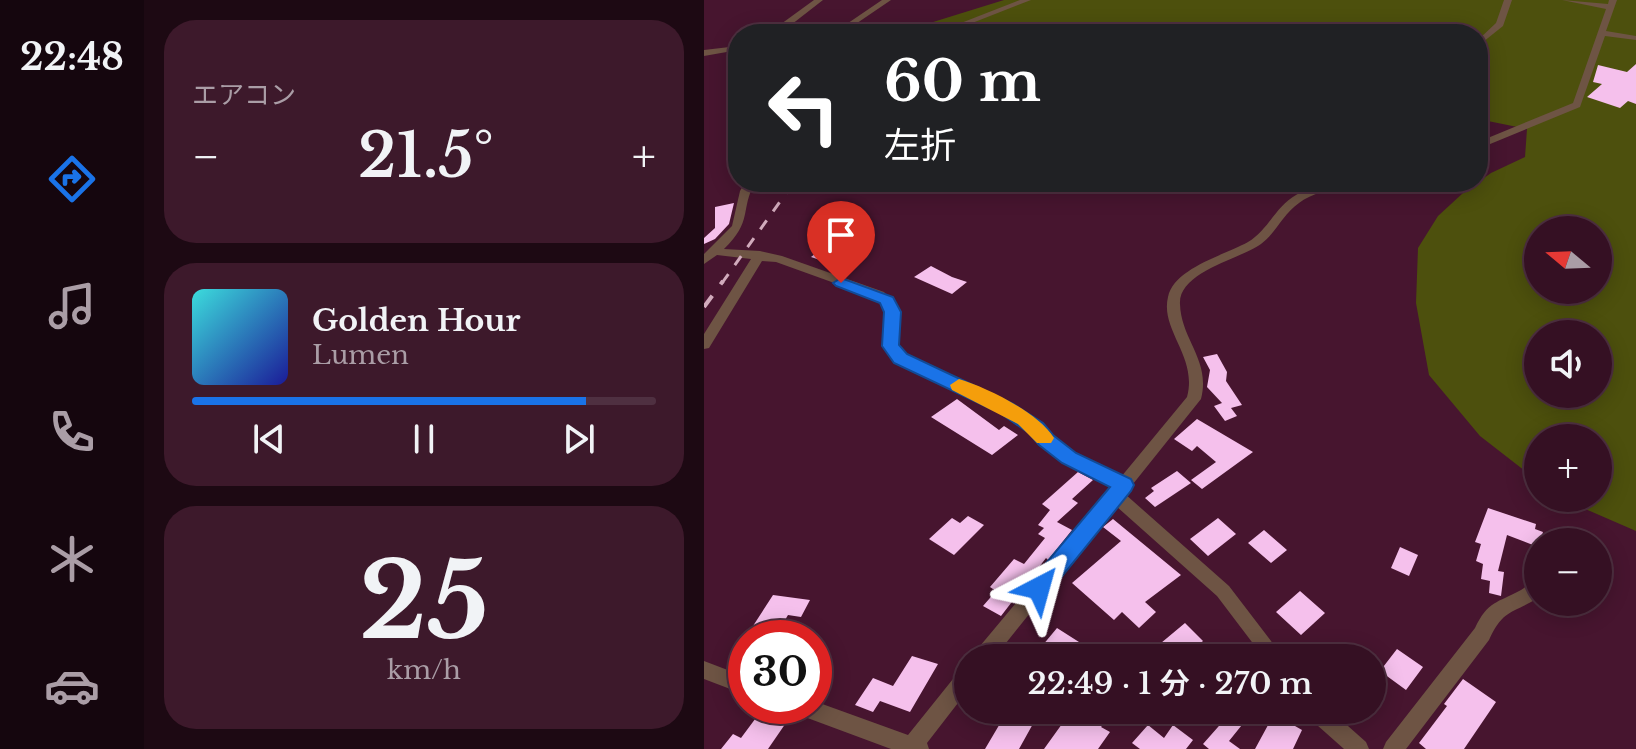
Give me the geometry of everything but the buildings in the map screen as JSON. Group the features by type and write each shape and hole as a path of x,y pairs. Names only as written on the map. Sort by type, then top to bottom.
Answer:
{"street":[{"path":"787,24 819,0"},
{"path":"851,24 887,0"},
{"path":"965,24 1027,0"},
{"path":"1488,35 1500,24 1508,0"},
{"path":"1488,142 1577,105 1612,4 1566,0"},
{"path":"1603,33 1636,38"},
{"path":"704,53 728,49"},
{"path":"709,256 740,221 744,192"},
{"path":"994,644 1197,393 1197,374 1174,304 1178,287 1189,276 1257,241 1296,200 1315,192"},
{"path":"709,256 760,255 880,295 887,300 893,312 890,346 895,355 1007,409 1036,428 1069,458 1120,490 1223,591 1264,644"},
{"path":"704,345 760,255"},
{"path":"1393,749 1482,634 1493,613 1524,597"},
{"path":"704,670 728,679"},
{"path":"832,717 915,748 954,694"},
{"path":"1331,724 1359,749"}],"shaded area":[{"path":"1004,0 1636,0 1636,531 1592,512 1612,512 1612,424 1524,424 1524,470 1480,436 1429,375 1416,303 1418,248 1438,216 1463,193 1488,192 1488,175 1525,157 1527,129 1488,121 1488,24 927,24"}],"railway":[{"path":"722,283 787,192"},
{"path":"704,307 723,281"}],"slow traffic":[{"path":"959,385 1024,419 1044,438"}],"route":[{"path":"841,283 887,300 893,312 890,346 895,355 1007,409 1036,428 1069,458 1124,485 1039,588"}]}
